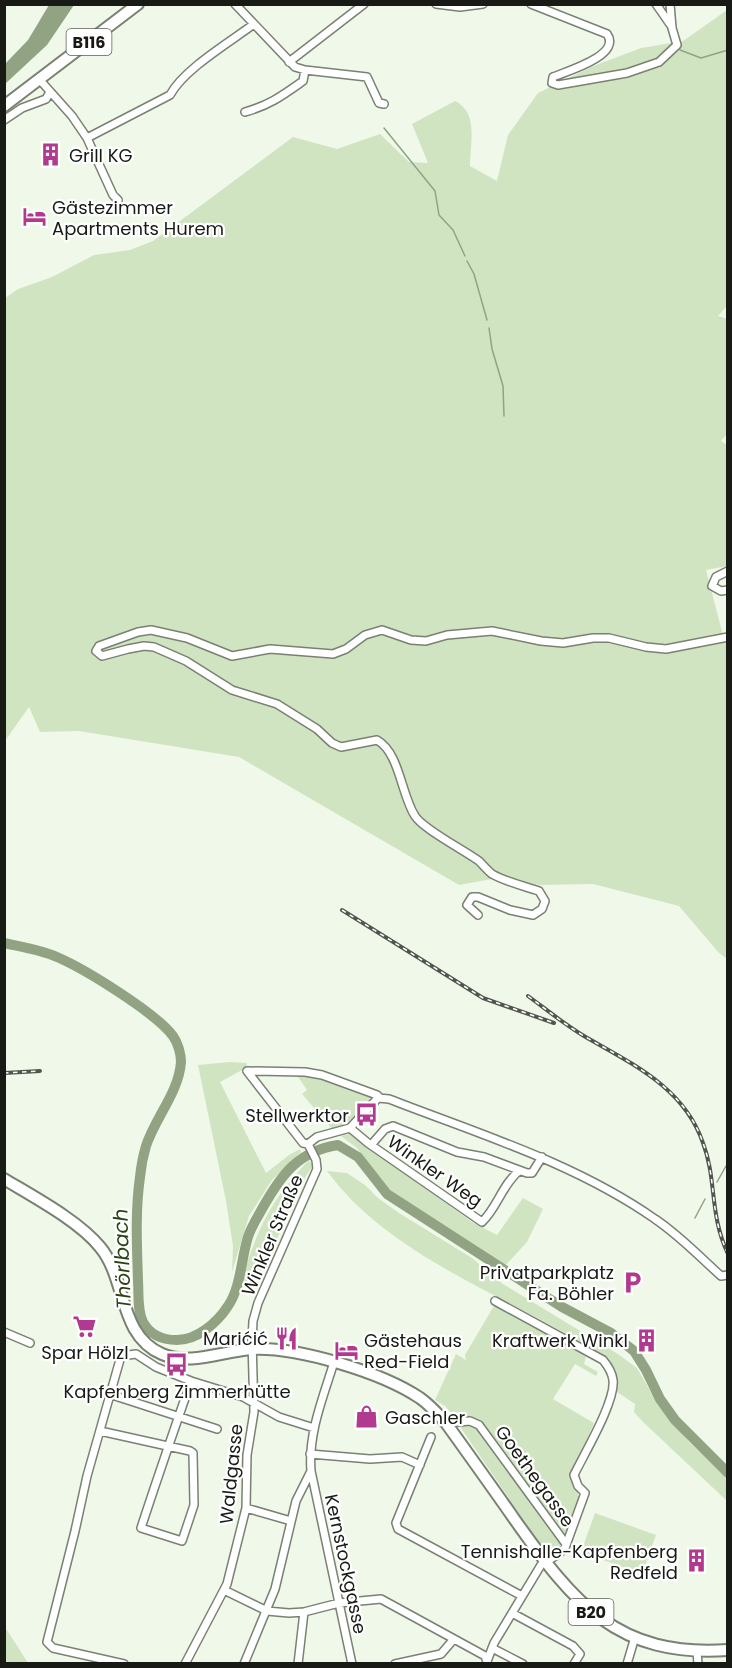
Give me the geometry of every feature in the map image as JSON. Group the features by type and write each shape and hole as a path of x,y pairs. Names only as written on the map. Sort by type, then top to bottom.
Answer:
{"main road":[{"name":"B116","path":"4,106 138,4"},
{"name":"B20","path":"4,1179 81,1228 97,1242 114,1271 136,1332 152,1349 171,1357 190,1358 252,1349 302,1353 334,1362 402,1388 429,1405 446,1423 545,1563 586,1608 609,1625 635,1637 679,1649 728,1650"}],"street":[{"path":"235,4 289,62 305,70 367,77 379,103 384,104"},
{"path":"289,62 364,4"},
{"path":"436,4 460,7 483,4"},
{"path":"531,4 610,37 611,45 605,54 554,77 553,85 627,73 659,62 677,45 672,28 670,4"},
{"path":"656,4 672,28"},
{"path":"87,138 170,95 174,87 186,76 254,24"},
{"path":"245,112 276,101 303,81 305,70"},
{"path":"39,79 72,116 87,138 113,195 118,200"},
{"path":"4,120 22,108 46,99 50,92"},
{"path":"728,571 716,578 712,586 721,591 728,590"},
{"path":"478,915 467,905 472,897 533,915 542,909 545,901 539,891 491,873 480,862 421,824 408,803 393,760 383,743 377,740 341,747 277,704 232,690 186,661 154,646 128,649 102,656 96,651 99,646 151,630 187,638 232,656 270,649 333,654 346,649 365,635 382,630 411,640 492,631 563,643 609,638 646,647 666,649 728,637"},
{"path":"380,1098 350,1128 317,1137 309,1146 303,1143 246,1071 297,1071 322,1075 542,1157 589,1179 638,1207 658,1221 721,1276 728,1275"},
{"path":"371,1145 385,1129 393,1126 457,1152 484,1157 519,1171 532,1173 542,1157"},
{"name":"Winkler Weg","path":"350,1128 482,1222 519,1171"},
{"name":"Winkler Straße","path":"252,1349 253,1322 258,1303 317,1169 316,1160 309,1146"},
{"path":"224,1590 267,1611 304,1612 339,1603 381,1599 453,1640 485,1662 541,1565 562,1551 566,1544 585,1493 578,1486 574,1475 613,1392 614,1382 611,1370 603,1360 495,1301"},
{"path":"4,1332 30,1343"},
{"name":"Waldgasse","path":"185,1664 224,1590 246,1508 246,1464 254,1412 252,1349"},
{"path":"107,1353 121,1356 136,1354 156,1367 253,1401 279,1417 314,1428"},
{"path":"121,1356 87,1476 47,1642 53,1648 124,1664"},
{"name":"Kernstockgasse","path":"334,1362 314,1428 310,1454 311,1471 352,1664"},
{"path":"100,1431 168,1446 190,1451 194,1457 194,1505 182,1541 141,1528 168,1446 178,1416 191,1381"},
{"path":"109,1394 217,1429"},
{"name":"Goethegasse","path":"446,1423 470,1421 479,1425 566,1544"},
{"path":"431,1437 396,1523 398,1529 522,1596"},
{"path":"310,1454 370,1459 402,1457 420,1465"},
{"path":"244,1664 275,1589 297,1501 311,1471"},
{"path":"246,1508 291,1521"},
{"path":"298,1664 304,1612"},
{"path":"512,1613 573,1646 580,1654 574,1664"},
{"path":"627,1664 635,1637"},
{"path":"395,1664 441,1654 453,1640"},
{"path":"492,1648 523,1664"},
{"path":"697,1651 698,1664"}],"shaded area":[{"path":"49,5 74,5 47,45 5,84 5,64 28,40"},
{"path":"727,10 728,305 718,316 728,319 727,434 721,441 727,445 728,566 706,570 724,639 727,639 727,959 719,953 679,906 593,884 540,885 503,877 459,885 239,757 79,731 40,732 29,707 5,741 5,298 18,289 52,277 94,255 130,250 153,241 293,137 337,149 380,134 409,162 428,163 412,124 455,101 463,106 472,129 470,166 497,181 508,135 538,93 591,67 641,48 683,41"},
{"path":"247,1063 246,1068 220,1082 266,1173 289,1155 300,1149 301,1152 272,1180 249,1216 232,1272 233,1246 226,1201 198,1065"},
{"path":"296,1074 335,1082 373,1097 360,1112 333,1130 302,1094 307,1090"},
{"path":"353,1133 365,1145 472,1222 497,1235 523,1198 543,1209 527,1242 505,1266 395,1195 373,1173 357,1148 341,1136"},
{"path":"309,1160 313,1166 296,1194 264,1266 255,1279 239,1289 251,1251 273,1204"},
{"path":"327,1171 347,1173 399,1213 472,1258 503,1284 637,1368 658,1404 689,1442 727,1478 727,1501 642,1421 634,1412 635,1404 611,1388 607,1358 420,1254 354,1202"},
{"path":"495,1304 577,1348 586,1357 584,1364 598,1372 596,1376 575,1364 553,1399 594,1423 571,1476 573,1488 577,1491 580,1501 560,1546 549,1552 544,1550 450,1412 435,1400 456,1354 466,1360 465,1355"},
{"path":"595,1513 656,1535 642,1574 581,1552"},
{"path":"5,1627 28,1663 5,1663"}],"waterway":[{"path":"680,50 701,58 728,50"},
{"path":"384,128 435,191 439,215 453,230 465,256"},
{"path":"467,261 474,274 487,320"},
{"path":"489,328 492,349 503,386 504,416"},
{"name":"Thörlbach","path":"4,943 51,955 85,971 152,1016 173,1036 178,1045 181,1062 176,1084 146,1146 138,1190 139,1307 146,1327 157,1336 177,1340 192,1337 206,1329 218,1318 228,1306 236,1290 251,1230 276,1186 292,1166 301,1159 324,1148 338,1145 358,1157 387,1194 562,1307 611,1333 634,1351 660,1399 675,1420 728,1473"},
{"path":"717,1182 726,1166"},
{"path":"695,1218 705,1199"}],"railway":[{"path":"342,910 483,998 554,1023"},
{"path":"528,996 563,1022 638,1067 670,1092 683,1107 694,1123 703,1143 710,1170 718,1225 728,1254"},
{"path":"4,1073 40,1071"}],"place":[{"name":"Grill KG","path":"51,155"},
{"name":"Gästezimmer Apartments Hurem","path":"34,217"},
{"name":"Stellwerktor","path":"367,1115"},
{"name":"Privatparkplatz Fa. Böhler","path":"632,1282"},
{"name":"Spar Hölzl","path":"85,1326"},
{"name":"Marićić","path":"286,1338"},
{"name":"Kraftwerk Winkl","path":"646,1340"},
{"name":"Gästehaus Red-Field","path":"346,1350"},
{"name":"Kapfenberg Zimmerhütte","path":"177,1365"},
{"name":"Gaschler","path":"367,1417"},
{"name":"Tennishalle-Kapfenberg Redfeld","path":"696,1561"}]}
